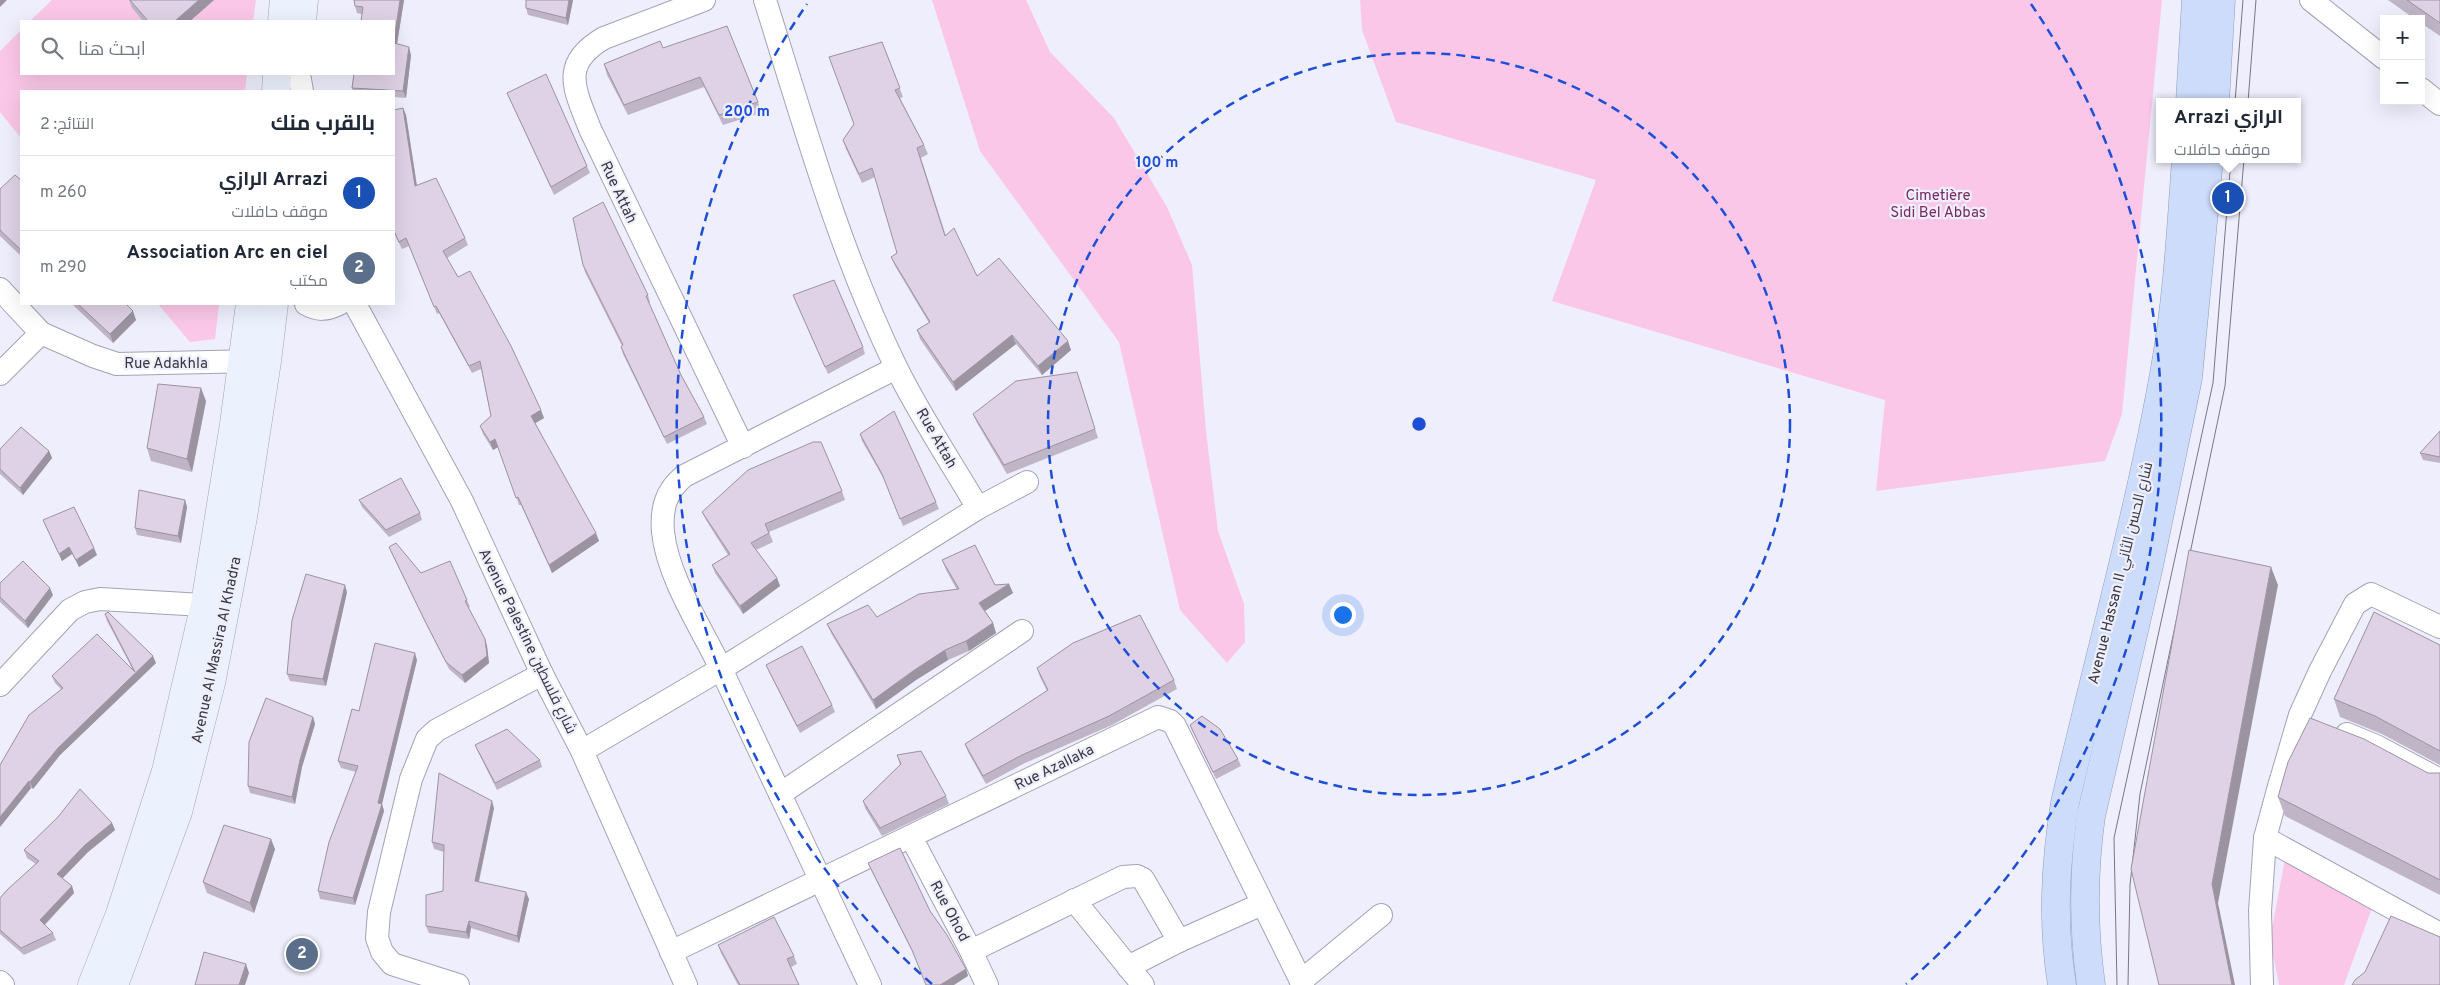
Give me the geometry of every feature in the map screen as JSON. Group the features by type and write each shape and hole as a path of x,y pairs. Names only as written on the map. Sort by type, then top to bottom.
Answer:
{"highway":[{"path":"2190,98 2196,0"},
{"path":"2216,98 2221,0"},
{"name":"Avenue Hassan II شارع الحسن الثاني","path":"2062,985 2055,917 2056,858 2065,803 2147,463 2165,372 2180,242 2186,163"},
{"name":"Avenue Hassan II شارع الحسن الثاني","path":"2092,985 2084,903 2085,857 2091,816 2148,570 2188,378 2209,163"}],"main road":[{"path":"282,20 284,0"},
{"path":"302,20 304,0"},
{"path":"276,90 277,75"},
{"path":"295,90 298,75"},
{"name":"Avenue Al Massira Al Khadra","path":"250,305 255,361"},
{"name":"Avenue Al Massira Al Khadra","path":"114,985 178,812 212,683 216,606 255,361 274,305"},
{"name":"Avenue Al Massira Al Khadra","path":"92,985 120,914 216,606"}],"street":[{"name":"Rue Attah","path":"704,0 604,38 590,46 581,55 573,84 590,129 743,447"},
{"name":"Rue Attah","path":"765,0 825,191 858,278 896,368 978,508"},
{"path":"2311,0 2380,55"},
{"path":"298,75 302,90"},
{"path":"2425,92 2440,104"},
{"name":"Rue Adakhla","path":"0,289 41,332 92,356 117,364 255,361"},
{"path":"308,305 313,308 327,309 337,305"},
{"name":"Avenue Palestine شارع فلسطين","path":"356,305 462,501 542,674 582,751 686,985"},
{"path":"0,374 41,332"},
{"path":"870,985 670,565 663,532 666,496 684,476 896,368"},
{"path":"582,751 721,669 978,508 1027,482"},
{"path":"2262,985 2260,921 2266,838 2314,721 2328,654 2355,604 2371,594 2440,627"},
{"path":"0,685 70,610 85,602 100,599 216,606"},
{"path":"780,794 1022,631"},
{"path":"458,985 409,971 392,964 382,952 377,938 379,912 411,779 427,739 437,730 542,674"},
{"name":"Rue Azallaka","path":"672,952 1152,718 1165,718 1175,726 1302,983"},
{"path":"2314,721 2376,746 2440,780"},
{"name":"Rue Ohod","path":"911,837 971,950 987,985"},
{"path":"2266,838 2391,919 2440,934"},
{"path":"971,950 1123,877 1137,876 1142,879 1179,941"},
{"path":"1074,900 1143,985"},
{"path":"1128,967 1179,941 1262,904"},
{"path":"1302,983 1381,915"},
{"path":"0,982 3,985"}],"green space":[{"path":"52,0 256,0 253,20 31,20"},
{"path":"932,0 1026,0 1050,52 1114,118 1167,207 1192,265 1206,431 1218,531 1244,604 1245,642 1227,663 1180,610 1119,342 980,151"},
{"name":"Cimetière Sidi Bel Abbas","path":"1360,0 2162,0 2122,414 2105,461 1876,491 1885,400 1552,301 1596,180 1396,122 1362,30"},
{"path":"20,31 20,75 247,75 245,90 20,90 20,137 0,112 0,51"},
{"path":"159,305 219,305 215,339 190,342"},
{"path":"2285,859 2372,908 2344,985 2279,985 2270,939"}],"building":[{"path":"130,0 199,0 176,20 147,20"},
{"path":"354,0 400,0 395,33 395,20 361,20 363,7 355,6"},
{"path":"526,0 569,0 566,18 526,8"},
{"path":"2407,0 2440,0 2440,23"},
{"path":"727,26 758,102 719,115 700,77 624,105 604,64 660,41 663,48"},
{"path":"882,42 900,88 895,90 924,145 917,148 945,236 954,228 977,276 999,258 1068,341 1038,366 1012,335 953,382 917,330 930,322 891,257 897,253 872,168 859,174 843,140 854,124 829,57"},
{"path":"395,43 409,47 403,91 352,88 354,75 395,75"},
{"path":"546,74 587,166 551,187 507,93"},
{"path":"403,108 415,186 436,178 465,238 443,251 458,277 470,271 511,346 541,410 531,416 596,533 549,565 518,497 516,498 495,439 490,442 480,426 491,416 480,361 469,366 436,306 434,307 406,238 399,242 395,233 395,110"},
{"path":"15,175 20,179 20,249 0,230 0,189"},
{"path":"603,202 648,295 646,296 681,375 704,417 664,437 621,347 623,345 583,265 573,218"},
{"path":"834,280 863,347 825,367 793,295"},
{"path":"79,305 127,305 133,311 110,334"},
{"path":"1077,372 1095,429 1004,465 973,414 1016,381"},
{"path":"158,384 201,388 187,459 147,448"},
{"path":"894,411 936,502 900,519 882,474 860,434"},
{"path":"21,427 49,451 20,488 0,469 0,449"},
{"path":"2440,431 2440,457 2420,453"},
{"path":"813,442 821,442 842,491 765,524 769,533 751,543 777,578 740,606 712,565 730,554 702,512 748,470"},
{"path":"401,478 420,513 386,530 359,500"},
{"path":"139,490 185,500 178,536 135,528"},
{"path":"74,507 94,548 76,560 69,547 59,554 43,520"},
{"path":"396,543 421,573 450,561 467,600 465,601 485,639 487,656 462,675 446,662 424,619 389,547"},
{"path":"975,545 995,585 1009,584 979,603 993,623 966,641 945,650 873,700 827,624 868,605 877,617 919,594 959,589 942,560"},
{"path":"2189,550 2271,567 2212,884 2232,985 2159,985 2131,869"},
{"path":"23,561 50,588 25,621 0,597 0,583"},
{"path":"306,574 345,585 323,679 287,674 292,620"},
{"path":"108,612 153,656 58,748 0,817 0,765 29,715 63,688 52,676 97,634 135,672 105,614"},
{"path":"2374,612 2440,645 2440,751 2375,716 2334,699"},
{"path":"1140,615 1174,680 1109,716 1022,755 983,776 965,744 1048,690 1037,668 1073,643"},
{"path":"375,643 415,653 378,803 382,804 353,898 318,891 329,842 358,766 338,761 352,709 359,711"},
{"path":"802,646 832,705 797,726 766,665"},
{"path":"266,698 313,717 300,760 292,797 248,786 249,742"},
{"path":"1202,716 1220,729 1238,759 1213,772 1190,725"},
{"path":"2310,718 2364,739 2428,773 2440,773 2440,880 2278,797 2288,762"},
{"path":"507,729 540,760 495,783 475,745"},
{"path":"921,751 946,796 880,828 863,801 901,764 897,755"},
{"path":"439,773 492,801 475,881 526,892 517,936 469,921 466,932 426,926 426,895 443,891 444,845 432,842"},
{"path":"80,789 112,823 85,845 57,874 72,886 40,920 53,933 21,948 0,930 0,898 39,861 24,850 58,817"},
{"path":"224,825 271,839 250,903 203,882"},
{"path":"900,848 930,911 947,935 966,969 940,985 926,985 912,950 868,863"},
{"path":"2391,916 2440,937 2440,985 2352,985 2365,972"},
{"path":"774,917 794,956 787,959 799,985 740,985 718,945"},
{"path":"204,952 246,964 239,985 195,985"}],"tram line":[{"path":"2235,98 2243,0"},
{"path":"2248,98 2256,0"},
{"path":"2117,985 2114,838 2213,383 2231,163"},
{"path":"2188,563 2225,386 2244,163"},
{"path":"2128,985 2130,885 2140,794 2183,588"}],"place":[{"name":"Arrazi الرازي","path":"2228,198"},
{"name":"Association Arc en ciel","path":"302,954"}]}
